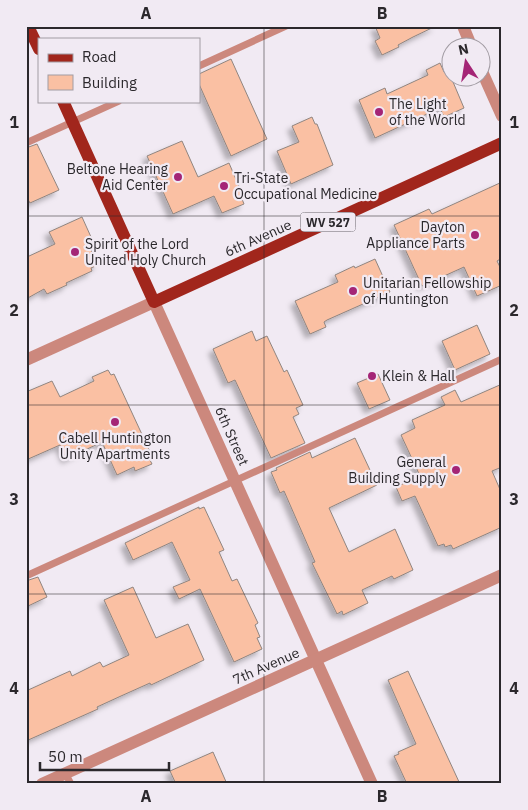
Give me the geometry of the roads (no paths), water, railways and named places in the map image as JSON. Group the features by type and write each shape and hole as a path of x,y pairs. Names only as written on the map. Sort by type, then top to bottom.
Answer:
{"main road":[{"path":"28,26 38,47"},
{"name":"6th Street","path":"63,102 154,302"},
{"name":"6th Avenue","path":"154,302 502,143"}],"street":[{"path":"463,26 468,38"},
{"path":"489,88 502,116"},
{"name":"6th Avenue","path":"26,360 154,302"},
{"name":"6th Street","path":"154,302 372,784"},
{"name":"7th Avenue","path":"42,784 68,779 317,659 502,575"}],"lane":[{"path":"200,66 286,26"},
{"path":"26,143 117,102"},
{"path":"26,576 502,359"}],"place":[{"name":"The Light of the World","path":"379,112"},
{"name":"Beltone Hearing Aid Center","path":"178,177"},
{"name":"Tri-State Occupational Medicine","path":"224,186"},
{"name":"Dayton Appliance Parts","path":"475,235"},
{"name":"Spirit of the Lord United Holy Church","path":"75,252"},
{"name":"Unitarian Fellowship of Huntington","path":"353,291"},
{"name":"Klein & Hall","path":"372,376"},
{"name":"Cabell Huntington Unity Apartments","path":"115,422"},
{"name":"General Building Supply","path":"456,470"}]}
